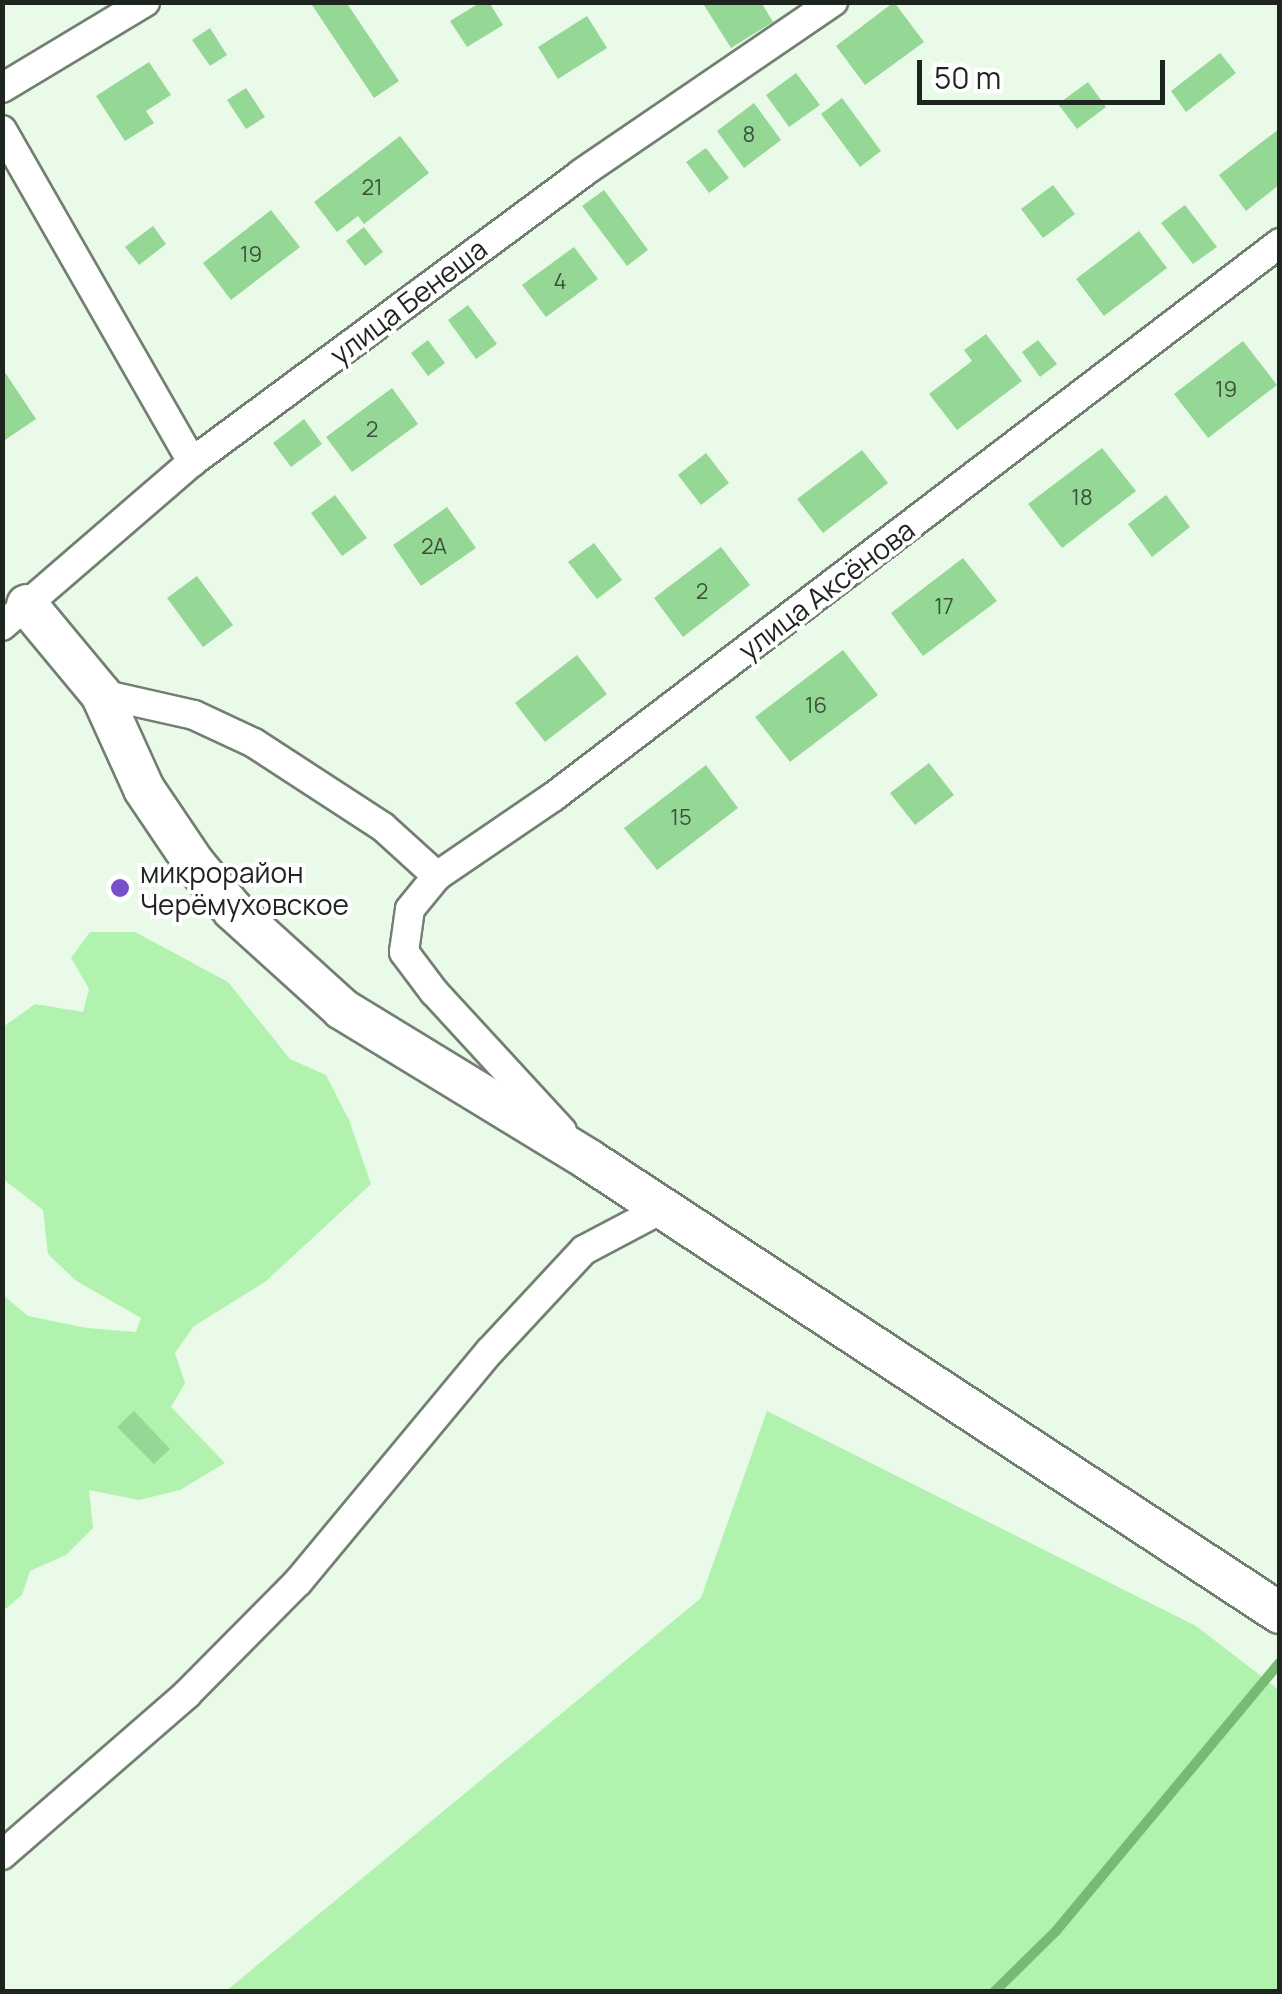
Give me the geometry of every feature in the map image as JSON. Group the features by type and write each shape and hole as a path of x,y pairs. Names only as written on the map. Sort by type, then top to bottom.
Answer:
{"street":[{"path":"2,88 145,2"},
{"name":"улица Бенеша","path":"15,615 192,462 582,173 834,2"},
{"path":"2,130 192,462"},
{"name":"улица Аксёнова","path":"590,1160 434,992 404,952 410,909 438,876 554,797 1280,243"},
{"path":"15,615 102,694 144,788 194,863 233,910 342,1009 590,1160 660,1210 1280,1613"},
{"path":"102,694 194,716 254,743 383,827 438,876"},
{"path":"2,1855 187,1694 298,1582 490,1350 584,1250 660,1210"}],"green space":[{"path":"90,932 135,932 228,982 290,1059 326,1075 349,1120 371,1184 265,1282 194,1326 175,1353 185,1383 171,1407 225,1463 180,1490 139,1500 89,1490 93,1528 66,1555 30,1571 22,1595 3,1611 3,1295 28,1316 87,1328 136,1332 141,1318 75,1280 48,1254 43,1210 3,1179 3,1027 35,1004 83,1012 89,989 71,958"},
{"path":"767,1411 1196,1626 1279,1690 1279,1991 226,1991 701,1598"}],"building":[{"path":"310,2 346,2 399,81 374,98"},
{"path":"481,2 489,2 503,25 467,47 450,21"},
{"path":"702,2 761,2 773,22 731,48"},
{"path":"894,2 924,42 865,85 836,46"},
{"path":"587,16 607,48 558,79 538,47"},
{"path":"210,28 227,55 210,66 192,40"},
{"path":"1220,53 1236,73 1186,112 1171,91"},
{"path":"149,62 171,95 146,111 154,123 125,141 96,96"},
{"path":"796,73 820,105 789,127 766,95"},
{"path":"1088,82 1106,107 1077,129 1058,104"},
{"path":"246,88 265,117 246,129 227,100"},
{"path":"842,98 881,151 860,167 821,114"},
{"path":"754,103 781,140 744,168 717,131"},
{"path":"1279,129 1279,185 1246,211 1219,175"},
{"path":"400,136 429,173 364,224 358,216 337,232 314,202"},
{"path":"706,148 729,178 709,193 686,162"},
{"path":"1053,185 1075,214 1043,238 1021,209"},
{"path":"604,190 648,250 627,266 582,206"},
{"path":"1185,205 1217,247 1193,264 1161,223"},
{"path":"271,210 300,247 231,300 203,263"},
{"path":"153,226 166,244 139,265 125,247"},
{"path":"364,227 383,252 365,266 346,241"},
{"path":"1139,231 1167,268 1104,316 1076,279"},
{"path":"574,247 598,279 546,317 522,285"},
{"path":"468,305 497,344 476,359 448,320"},
{"path":"986,334 1022,381 957,430 929,394 972,361 964,350"},
{"path":"428,340 445,363 428,376 411,353"},
{"path":"1038,340 1057,364 1040,377 1022,352"},
{"path":"1243,341 1277,385 1208,438 1174,394"},
{"path":"2,368 36,419 2,442"},
{"path":"392,388 418,424 352,472 326,437"},
{"path":"304,419 322,444 291,467 273,443"},
{"path":"1102,448 1136,491 1062,548 1028,504"},
{"path":"862,450 888,483 823,533 797,499"},
{"path":"706,453 729,483 701,505 678,475"},
{"path":"335,495 367,538 342,556 311,513"},
{"path":"1166,495 1190,527 1152,557 1128,524"},
{"path":"447,507 476,548 421,586 393,545"},
{"path":"594,543 622,580 597,599 568,562"},
{"path":"721,547 750,585 683,637 654,598"},
{"path":"963,558 997,601 923,656 891,613"},
{"path":"197,576 233,625 203,647 167,598"},
{"path":"843,650 878,695 790,762 755,717"},
{"path":"577,655 607,694 545,742 515,703"},
{"path":"929,763 954,795 915,825 890,793"},
{"path":"706,765 738,808 657,870 624,828"},
{"path":"134,1411 170,1449 154,1464 117,1427"}],"waterway":[{"path":"994,1992 1056,1931 1280,1662"}],"place":[{"name":"микрорайон Черёмуховское","path":"120,888"}]}
